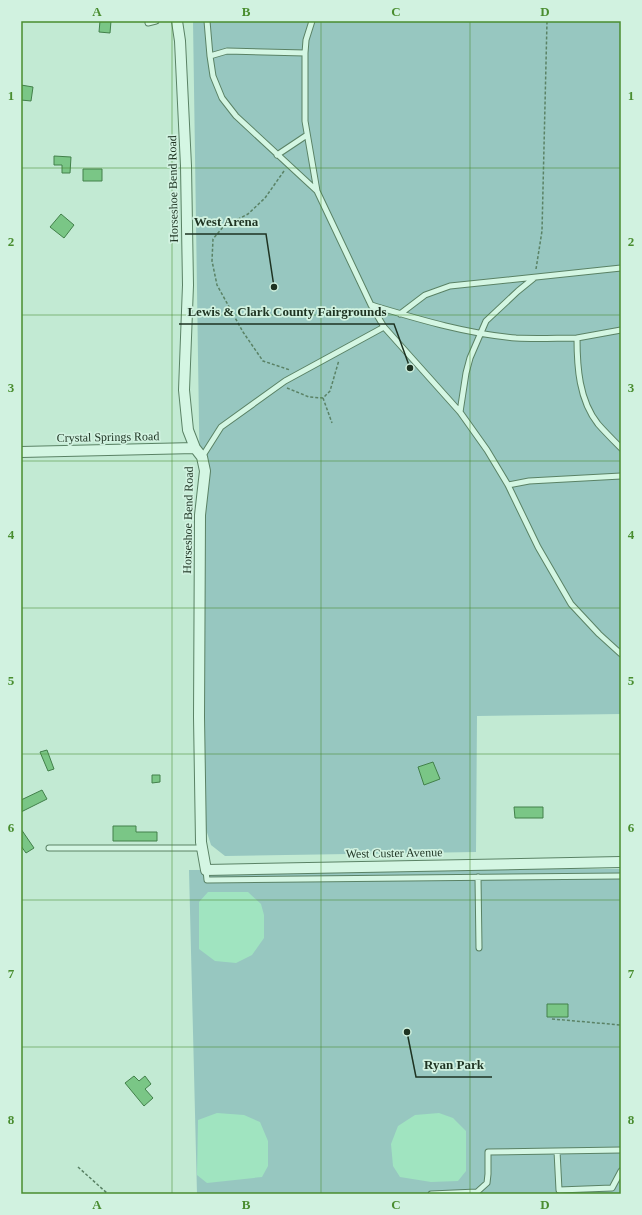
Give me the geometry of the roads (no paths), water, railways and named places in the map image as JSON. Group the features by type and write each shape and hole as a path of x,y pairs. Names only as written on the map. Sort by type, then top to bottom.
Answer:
{"street":[{"name":"Horseshoe Bend Road","path":"177,21 180,41 186,166 188,285 184,390 188,430 195,448 202,457 205,471 200,523 199,718 202,848"},
{"name":"Crystal Springs Road","path":"21,452 195,448"},
{"path":"202,848 206,870"},
{"name":"West Custer Avenue","path":"206,870 621,862"}],"lane":[{"path":"148,23 156,21"},
{"path":"207,21 213,76 222,98 236,116 318,191"},
{"path":"312,21 306,40 305,53 305,121 318,191 371,305 384,327 460,412 487,450 508,485 538,547 571,604 599,634 621,654"},
{"path":"210,56 227,51 305,53"},
{"path":"277,155 307,135"},
{"path":"400,314 425,295 450,286 621,268"},
{"path":"460,412 466,373 470,358 486,321 535,277"},
{"path":"371,305 456,328 516,338 577,338 621,330"},
{"path":"202,457 221,427 280,385 384,327"},
{"path":"577,338 577,354 581,388 590,411 598,423 621,448"},
{"path":"508,485 529,481 621,476"},
{"path":"48,848 202,848"},
{"path":"206,870 208,880 621,876"},
{"path":"478,877 479,948"},
{"path":"431,1194 478,1192 487,1183 488,1152 621,1150"},
{"path":"557,1151 559,1190 612,1188 621,1171"}],"place":[{"name":"West Arena","path":"274,287"},
{"name":"Lewis & Clark County Fairgrounds","path":"410,368"},
{"name":"Ryan Park","path":"407,1032"}]}
